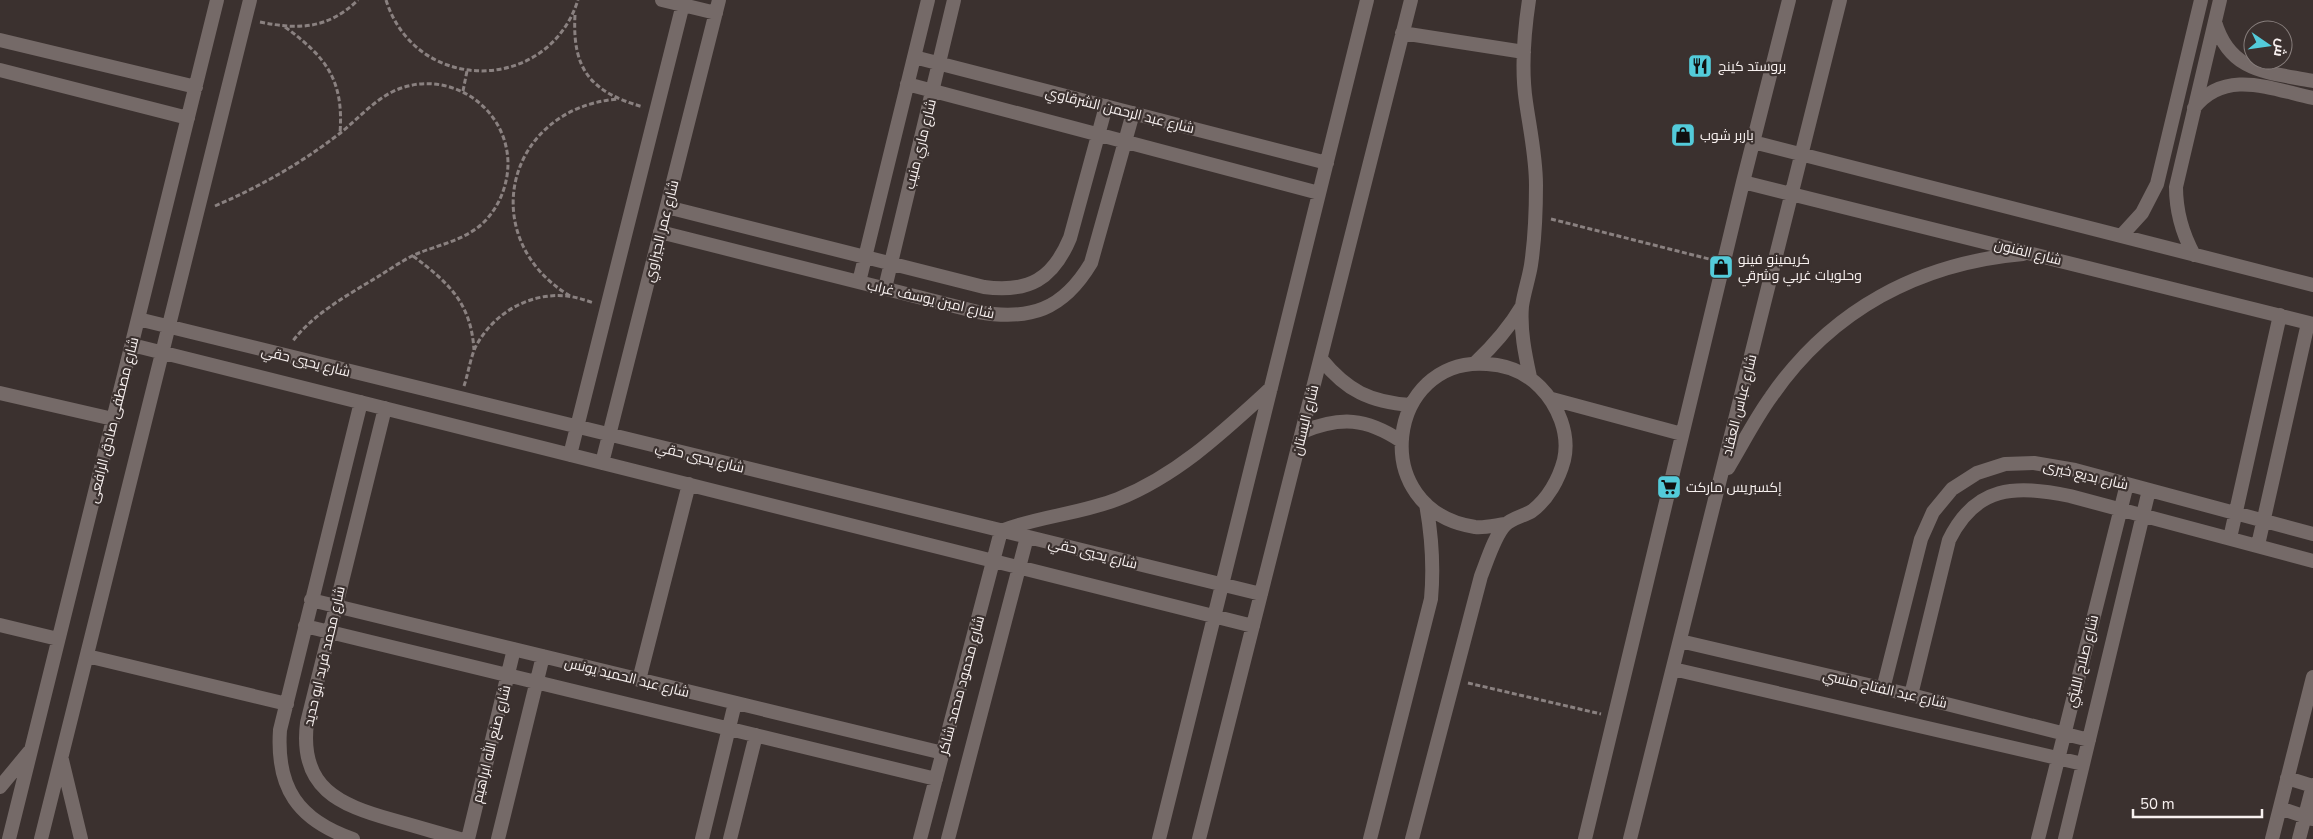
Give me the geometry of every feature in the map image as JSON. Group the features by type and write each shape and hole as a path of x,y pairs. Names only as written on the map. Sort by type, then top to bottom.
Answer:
{"street":[{"name":"شارع مصطفى صادق الرافعى","path":"9,839 218,0"},
{"path":"41,839 250,0"},
{"path":"662,0 718,7"},
{"name":"شارع ماري منيب","path":"859,282 928,0"},
{"name":"شارع ماري منيب","path":"885,288 954,0"},
{"path":"1159,839 1367,0"},
{"name":"شارع البستان","path":"1199,839 1410,0"},
{"path":"1529,0 1524,52 1526,101 1533,141 1536,215 1531,265 1522,305 1525,353 1530,377"},
{"path":"1585,839 1723,263 1789,0"},
{"name":"شارع عباس العقاد","path":"1630,839 1840,0"},
{"path":"2122,236 2142,213 2157,184 2201,0"},
{"path":"2194,255 2181,228 2176,201 2178,174 2220,0"},
{"path":"570,454 684,3"},
{"name":"شارع عمر الجيزاوي","path":"602,463 718,7"},
{"path":"2215,22 2220,38 2228,52 2241,62 2256,69 2313,81"},
{"path":"1402,33 1524,52"},
{"path":"0,40 196,87"},
{"name":"شارع عبد الرحمن الشرقاوي","path":"914,57 1327,163"},
{"path":"0,70 188,118"},
{"path":"2193,109 2212,91 2236,83 2313,98"},
{"name":"شارع عبد الرحمن الشرقاوي","path":"908,84 1319,193"},
{"name":"شارع امين يوسف غراب","path":"667,207 984,287 1006,290 1028,286 1047,275 1061,258 1070,238 1106,106"},
{"name":"شارع امين يوسف غراب","path":"660,232 1000,316 1022,316 1037,312 1064,298 1080,283 1091,264 1133,113"},
{"path":"1753,142 2313,286"},
{"name":"شارع الفنون","path":"1743,182 2311,323"},
{"path":"1720,482 1771,397 1798,362 1830,330 1866,304 1905,282 1947,267 1991,257 2035,253"},
{"path":"1475,363 1499,339 1522,305"},
{"path":"2230,538 2280,315"},
{"name":"شارع يحيي حقي","path":"138,319 1261,594"},
{"path":"2258,545 2311,323"},
{"name":"شارع يحيي حقي","path":"132,345 1253,626"},
{"path":"1321,359 1334,375 1350,388 1369,398 1411,405"},
{"path":"1475,363 1504,365 1530,377 1552,399 1564,428 1564,459 1553,488 1533,510 1506,524 1477,527 1450,520 1426,504 1412,486 1406,472 1401,441 1404,422 1411,405 1428,384 1450,369 1475,363"},
{"path":"1001,530 1118,499 1158,480 1196,455 1271,388"},
{"path":"0,392 113,419"},
{"path":"1552,399 1682,434"},
{"name":"شارع محمد فريد ابو حديد","path":"353,839 315,822 297,803 284,780 278,755 280,730 361,402"},
{"name":"شارع محمد فريد ابو حديد","path":"385,408 308,723 305,742 308,762 317,780 330,794 346,805 460,839"},
{"path":"1302,432 1321,424 1342,421 1363,423 1377,427 1401,441"},
{"name":"شارع بديع خيرى","path":"1883,689 1921,539 1933,512 1952,489 1977,473 2005,464 2034,463 2075,470 2313,534"},
{"path":"639,680 689,484"},
{"name":"شارع صلاح الليثي","path":"2038,839 2127,484"},
{"name":"شارع بديع خيرى","path":"1912,695 1949,540 1958,521 1973,505 1992,495 2018,490 2044,491 2120,509 2313,561"},
{"name":"شارع صلاح الليثي","path":"2065,839 2150,490"},
{"path":"1370,839 1431,599 1432,536 1426,504"},
{"path":"1412,839 1481,576 1492,549 1506,524"},
{"name":"شارع محمود محمد شاكر","path":"920,839 1001,530"},
{"name":"شارع محمود محمد شاكر","path":"948,839 1027,537"},
{"name":"شارع عبد الحميد يونس","path":"312,600 943,753"},
{"path":"0,625 58,639"},
{"name":"شارع عبد الحميد يونس","path":"305,626 936,779"},
{"name":"شارع عبد الفتاح منسي","path":"1680,641 1912,695 2089,740"},
{"name":"شارع صنع الله ابراهيم","path":"468,839 514,649"},
{"path":"87,656 287,704"},
{"path":"498,839 543,656"},
{"name":"شارع عبد الفتاح منسي","path":"1673,669 2083,764"},
{"path":"2272,839 2313,677"},
{"path":"702,839 736,703"},
{"path":"730,839 756,735"},
{"path":"0,787 31,750"},
{"path":"62,757 81,839"},
{"path":"2287,778 2313,786 2309,818 2299,839"},
{"path":"2280,808 2309,818"}],"path":[{"path":"245,19 285,27 306,27 334,18 358,0"},
{"path":"386,0 395,21 414,45 439,62 468,71 500,70 531,59 557,39 575,11"},
{"path":"578,0 575,11 574,37 580,61 592,80 618,99 656,110"},
{"path":"285,27 320,56 334,78 340,103 340,134"},
{"path":"463,91 468,71"},
{"path":"196,214 279,175 340,134 379,100 405,86 434,84 463,91 486,108 495,120 506,147 507,177 499,202 483,223 461,238 413,256 350,293 312,320 283,355"},
{"path":"570,296 542,276 523,247 514,214 516,179 530,147 553,121 584,105 618,99"},
{"path":"507,177 516,179"},
{"path":"1536,215 1723,263"},
{"path":"413,256 436,273 455,292 467,314 474,350"},
{"path":"461,398 474,350 490,326 513,308 546,296 570,296 607,307"},
{"path":"1453,680 1614,717"}],"place":[{"name":"بروستد كينج","path":"1700,66"},
{"name":"باربر شوب","path":"1683,135"},
{"name":"كريمينو فينو وحلويات غربي وشرقي","path":"1721,267"},
{"name":"إكسبريس ماركت","path":"1669,487"}]}
